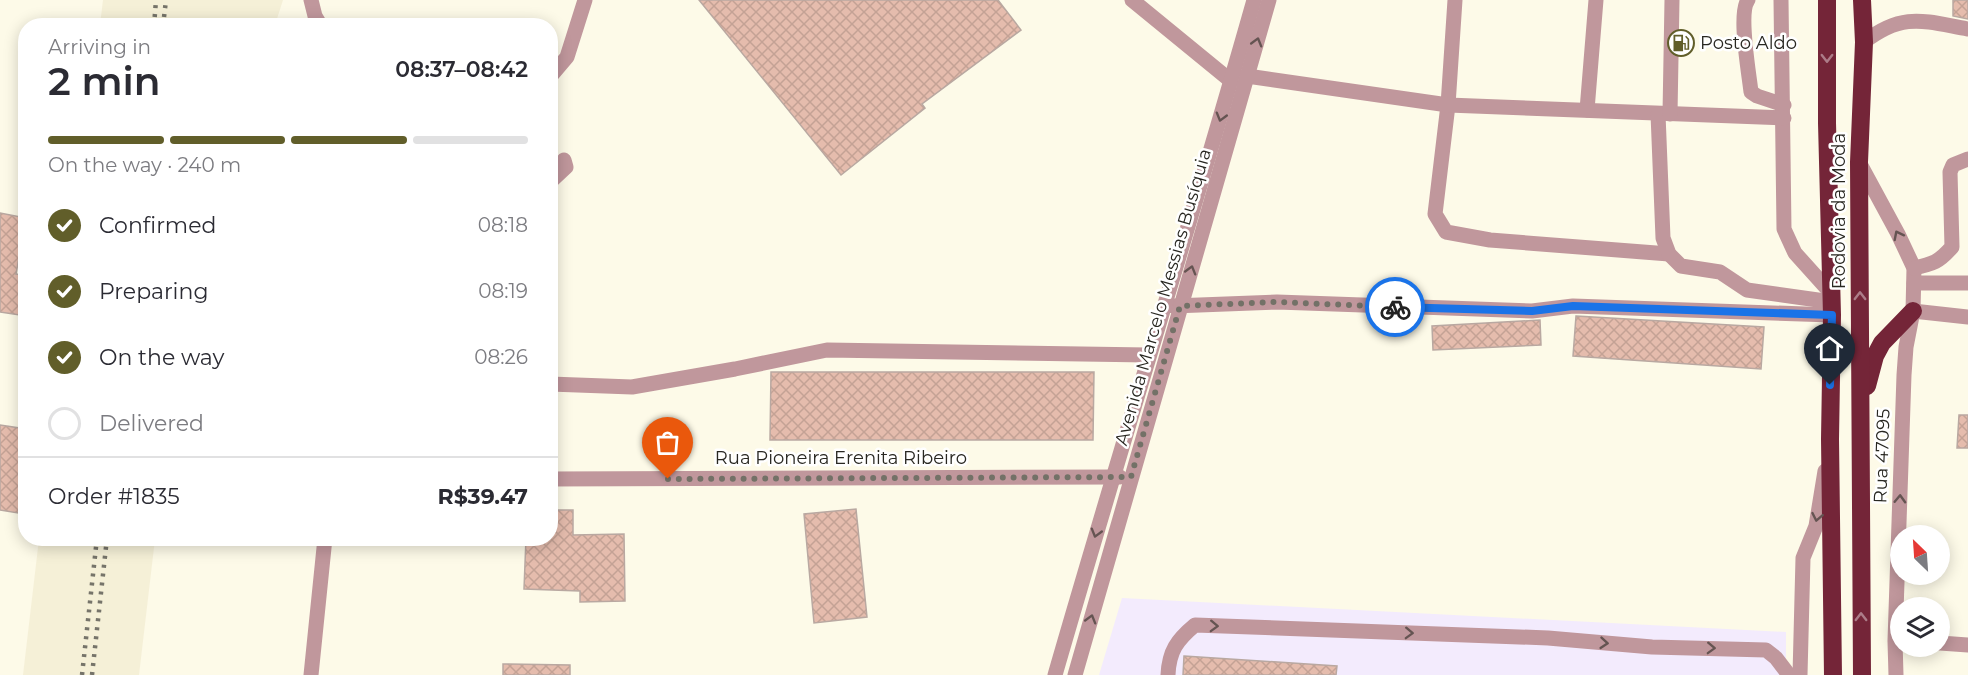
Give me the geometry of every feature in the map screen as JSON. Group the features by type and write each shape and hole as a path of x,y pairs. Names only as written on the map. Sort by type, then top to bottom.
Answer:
{"highway":[{"name":"Rodovia da Moda","path":"1827,0 1827,123 1832,303 1830,439 1833,675"},
{"name":"Rodovia da Moda","path":"1862,0 1864,42 1859,162 1862,675"},
{"path":"1861,411 1875,356 1882,343 1913,311"}],"street":[{"path":"311,0 316,18"},
{"path":"558,68 567,57 585,0"},
{"path":"1132,0 1231,81"},
{"name":"Avenida Marcelo Messias Busíquia","path":"1075,675 1180,306 1216,161 1231,81 1254,0"},
{"name":"Avenida Marcelo Messias Busíquia","path":"1055,675 1148,355 1247,76 1269,0"},
{"path":"1455,0 1448,105 1435,214 1446,232 1490,240 1669,254"},
{"path":"1587,110 1596,0"},
{"path":"1672,0 1664,114 1663,238 1669,254 1681,266 1720,272 1747,290 1832,303"},
{"path":"1748,0 1744,5 1745,41 1751,92 1784,111"},
{"path":"1781,0 1784,229 1795,253 1832,303"},
{"path":"1864,42 1876,33 1904,21 1918,20 1968,29"},
{"path":"1247,76 1448,105 1664,114 1784,111"},
{"path":"1914,276 1941,259 1952,247 1950,172 1953,165 1968,159"},
{"path":"558,174 566,167 564,160"},
{"path":"1859,162 1898,234 1914,276"},
{"path":"1914,276 1968,283"},
{"name":"Rua 47095","path":"1899,597 1904,375 1906,347 1913,311 1914,276"},
{"path":"1164,305 1276,302 1532,311 1573,306 1832,303"},
{"path":"1913,311 1968,317"},
{"path":"558,384 632,387 827,350 1148,355"},
{"path":"1800,675 1803,558 1816,526 1830,439"},
{"name":"Rua Pioneira Erenita Ribeiro","path":"558,479 1131,477"},
{"path":"310,675 324,546"},
{"path":"1168,675 1168,660 1179,638 1195,625 1548,638 1652,647 1766,650 1776,658 1789,675"},
{"path":"1950,644 1968,645"},
{"name":"Rua 47095","path":"1896,675 1897,657"}],"shaded area":[{"path":"103,0 283,0 277,18 101,18"},
{"path":"38,546 154,546 139,675 23,675"},
{"path":"1122,598 1786,632 1786,675 1099,675"}],"building":[{"path":"699,0 998,0 1021,30 922,104 925,108 841,175"},
{"path":"1953,0 1968,0 1968,19 1953,16"},
{"path":"0,213 18,216 16,274 18,274 18,315 0,312"},
{"path":"1576,316 1764,327 1761,369 1573,356"},
{"path":"1540,320 1541,345 1433,350 1432,326"},
{"path":"771,372 1094,372 1093,440 770,440"},
{"path":"1959,415 1968,415 1968,448 1957,448"},
{"path":"0,425 18,428 18,513 0,510"},
{"path":"856,509 867,617 814,623 804,514"},
{"path":"558,510 573,510 573,535 624,534 625,601 580,602 580,591 524,589 526,546 558,546"},
{"path":"1184,656 1337,666 1336,675 1183,675"},
{"path":"503,664 570,665 570,675 503,675"}],"railway":[{"path":"155,18 156,0"},
{"path":"164,18 166,0"},
{"path":"82,675 96,546"},
{"path":"92,675 106,546"}],"way so far":[{"path":"668,479 1131,477 1180,306 1276,302 1395,307"}],"place":[{"name":"Posto Aldo","path":"1681,43"}],"route":[{"path":"1395,307 1532,311 1573,306 1832,315 1830,385"}]}
